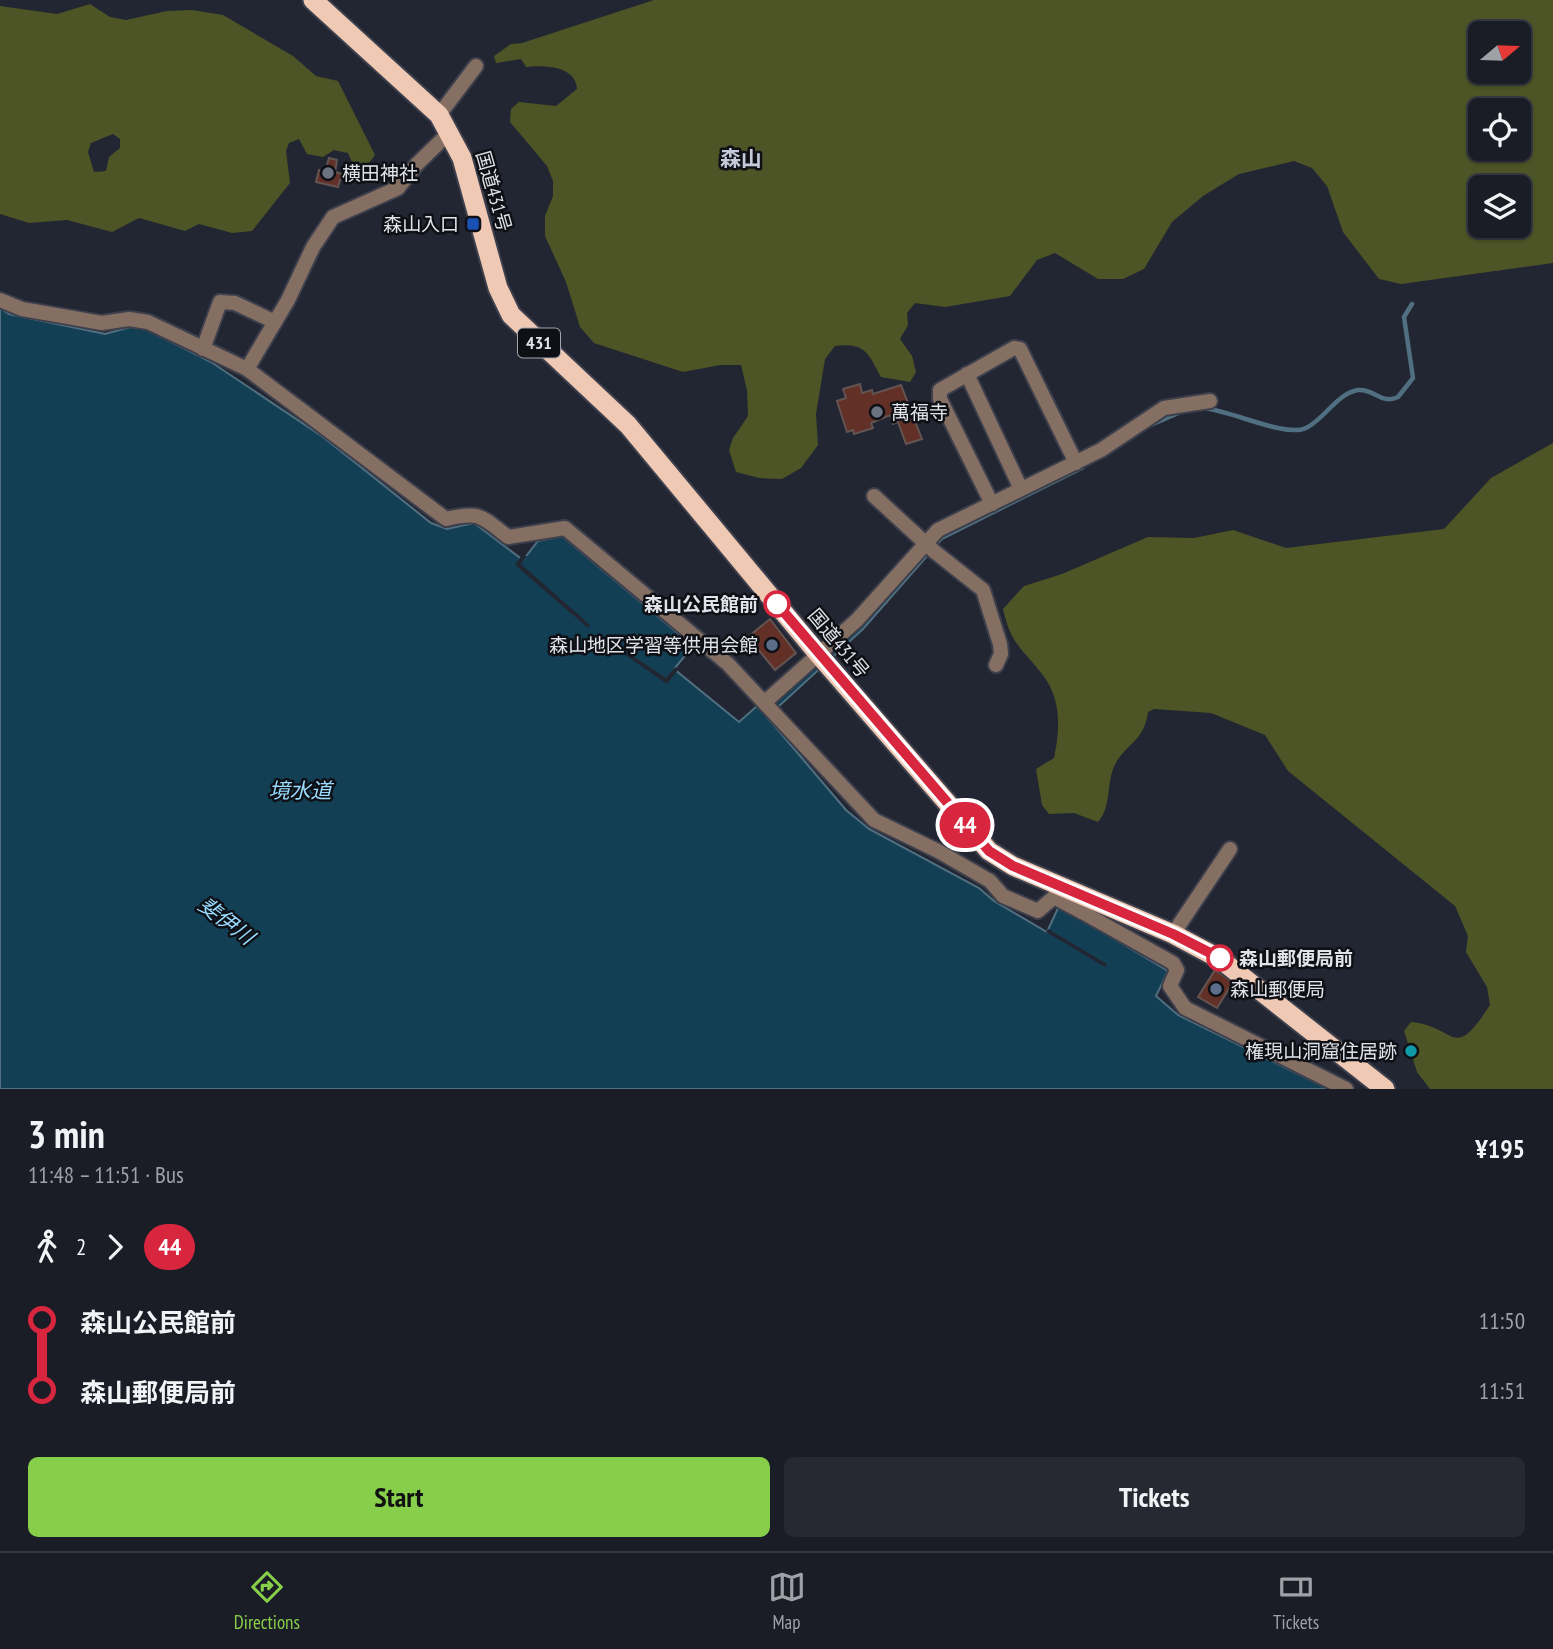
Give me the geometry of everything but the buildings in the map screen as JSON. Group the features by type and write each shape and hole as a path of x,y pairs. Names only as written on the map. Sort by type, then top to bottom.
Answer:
{"highway":[{"name":"国道431号","path":"313,0 439,115 450,132 462,158 498,288 512,315 628,425 823,660 989,851 1085,905 1173,934 1220,958 1385,1089"}],"street":[{"path":"439,115 476,66"},
{"path":"247,369 275,322 313,247 333,217 398,188 417,164 450,132"},
{"path":"0,300 22,309 102,323 137,319 247,369 446,519 470,513 479,514 508,537 565,528 728,664 882,825 938,851 990,881 1003,896 1038,911 1054,897 1085,905 1173,963 1177,970 1171,990 1185,1008 1346,1089"},
{"path":"203,349 220,302 235,303 275,322"},
{"path":"992,504 940,399 940,390 1014,348 1020,349 1076,463"},
{"path":"967,374 1021,489"},
{"path":"769,707 823,660 857,620 929,547 938,530 1076,463 1164,408 1210,401"},
{"path":"874,496 929,547 983,590 1000,644 1001,654 996,665"},
{"path":"1173,934 1230,849"}],"green space":[{"path":"654,0 1553,0 1553,263 1401,284 1379,279 1343,232 1327,186 1312,168 1294,161 1239,174 1203,196 1172,222 1144,269 1123,279 1098,279 1055,253 1037,260 1010,296 945,307 915,303 907,313 908,325 900,339 912,356 916,372 910,382 881,377 869,356 859,348 835,346 825,359 816,414 818,445 801,468 782,479 759,478 736,472 729,450 733,438 748,416 747,390 741,365 720,365 683,372 594,343 580,327 566,282 545,236 545,216 553,196 553,181 547,166 510,122 511,109 519,102 556,106 577,89 575,81 565,71 541,66 526,67 521,59 496,63 494,56 511,44 522,43"},
{"path":"90,4 110,17 126,20 167,11 192,10 223,15 293,56 316,76 338,81 375,155 366,167 354,167 348,153 334,150 323,157 307,154 299,139 289,143 286,151 290,183 252,231 232,233 199,224 185,231 139,218 112,232 67,220 29,223 0,214 0,6 57,14","holes":["113,134 120,139 120,148 109,157 106,171 94,172 88,152 91,143"]},
{"path":"1553,443 1553,1089 1430,1089 1417,1072 1404,1031 1411,1022 1460,1037 1478,1023 1490,1005 1487,987 1466,952 1468,936 1455,906 1288,771 1265,735 1211,713 1154,709 1148,712 1140,734 1113,768 1106,808 1098,822 1074,813 1049,814 1042,805 1036,769 1054,758 1058,726 1056,704 1049,684 1014,639 1003,609 1024,586 1062,574 1148,537 1194,538 1233,530 1286,548 1444,529 1491,478"}],"water":[{"name":"境水道","path":"0,308 9,314 105,334 138,325 211,362 323,437 431,523 447,529 474,523 523,560 538,541 562,536 693,646 674,669 739,722 757,706 763,711 938,535 1059,476 1084,468 942,539 863,629 767,717 846,810 869,829 979,888 994,901 1047,932 1059,906 1168,971 1156,996 1178,1015 1329,1089 0,1089"}],"pier":[{"path":"522,555 527,556 521,564 590,625 588,628 515,565"},
{"path":"607,639 666,678 675,667 678,670 667,684 605,641"},
{"path":"1048,929 1107,964 1105,967 1046,932"}],"waterway":[{"path":"1202,408 1297,430 1313,424 1350,392 1364,390 1382,398 1398,397 1413,378 1404,317 1412,304"},
{"path":"1146,427 1183,411"},
{"path":"1068,474 1088,463"}],"bus line":[{"name":"44","path":"777,604 989,851 1013,866 1173,934 1220,958"}],"place":[{"name":"横田神社","path":"328,173"},
{"name":"森山入口","path":"473,224"},
{"name":"萬福寺","path":"877,412"},
{"name":"森山公民館前","path":"777,604"},
{"name":"森山地区学習等供用会館","path":"772,645"},
{"name":"森山郵便局前","path":"1220,958"},
{"name":"森山郵便局","path":"1216,989"},
{"name":"権現山洞窟住居跡","path":"1411,1051"}],"district":[{"name":"森山","path":"741,159"}],"water label":[{"name":"斐伊川","path":"226,921"}]}
